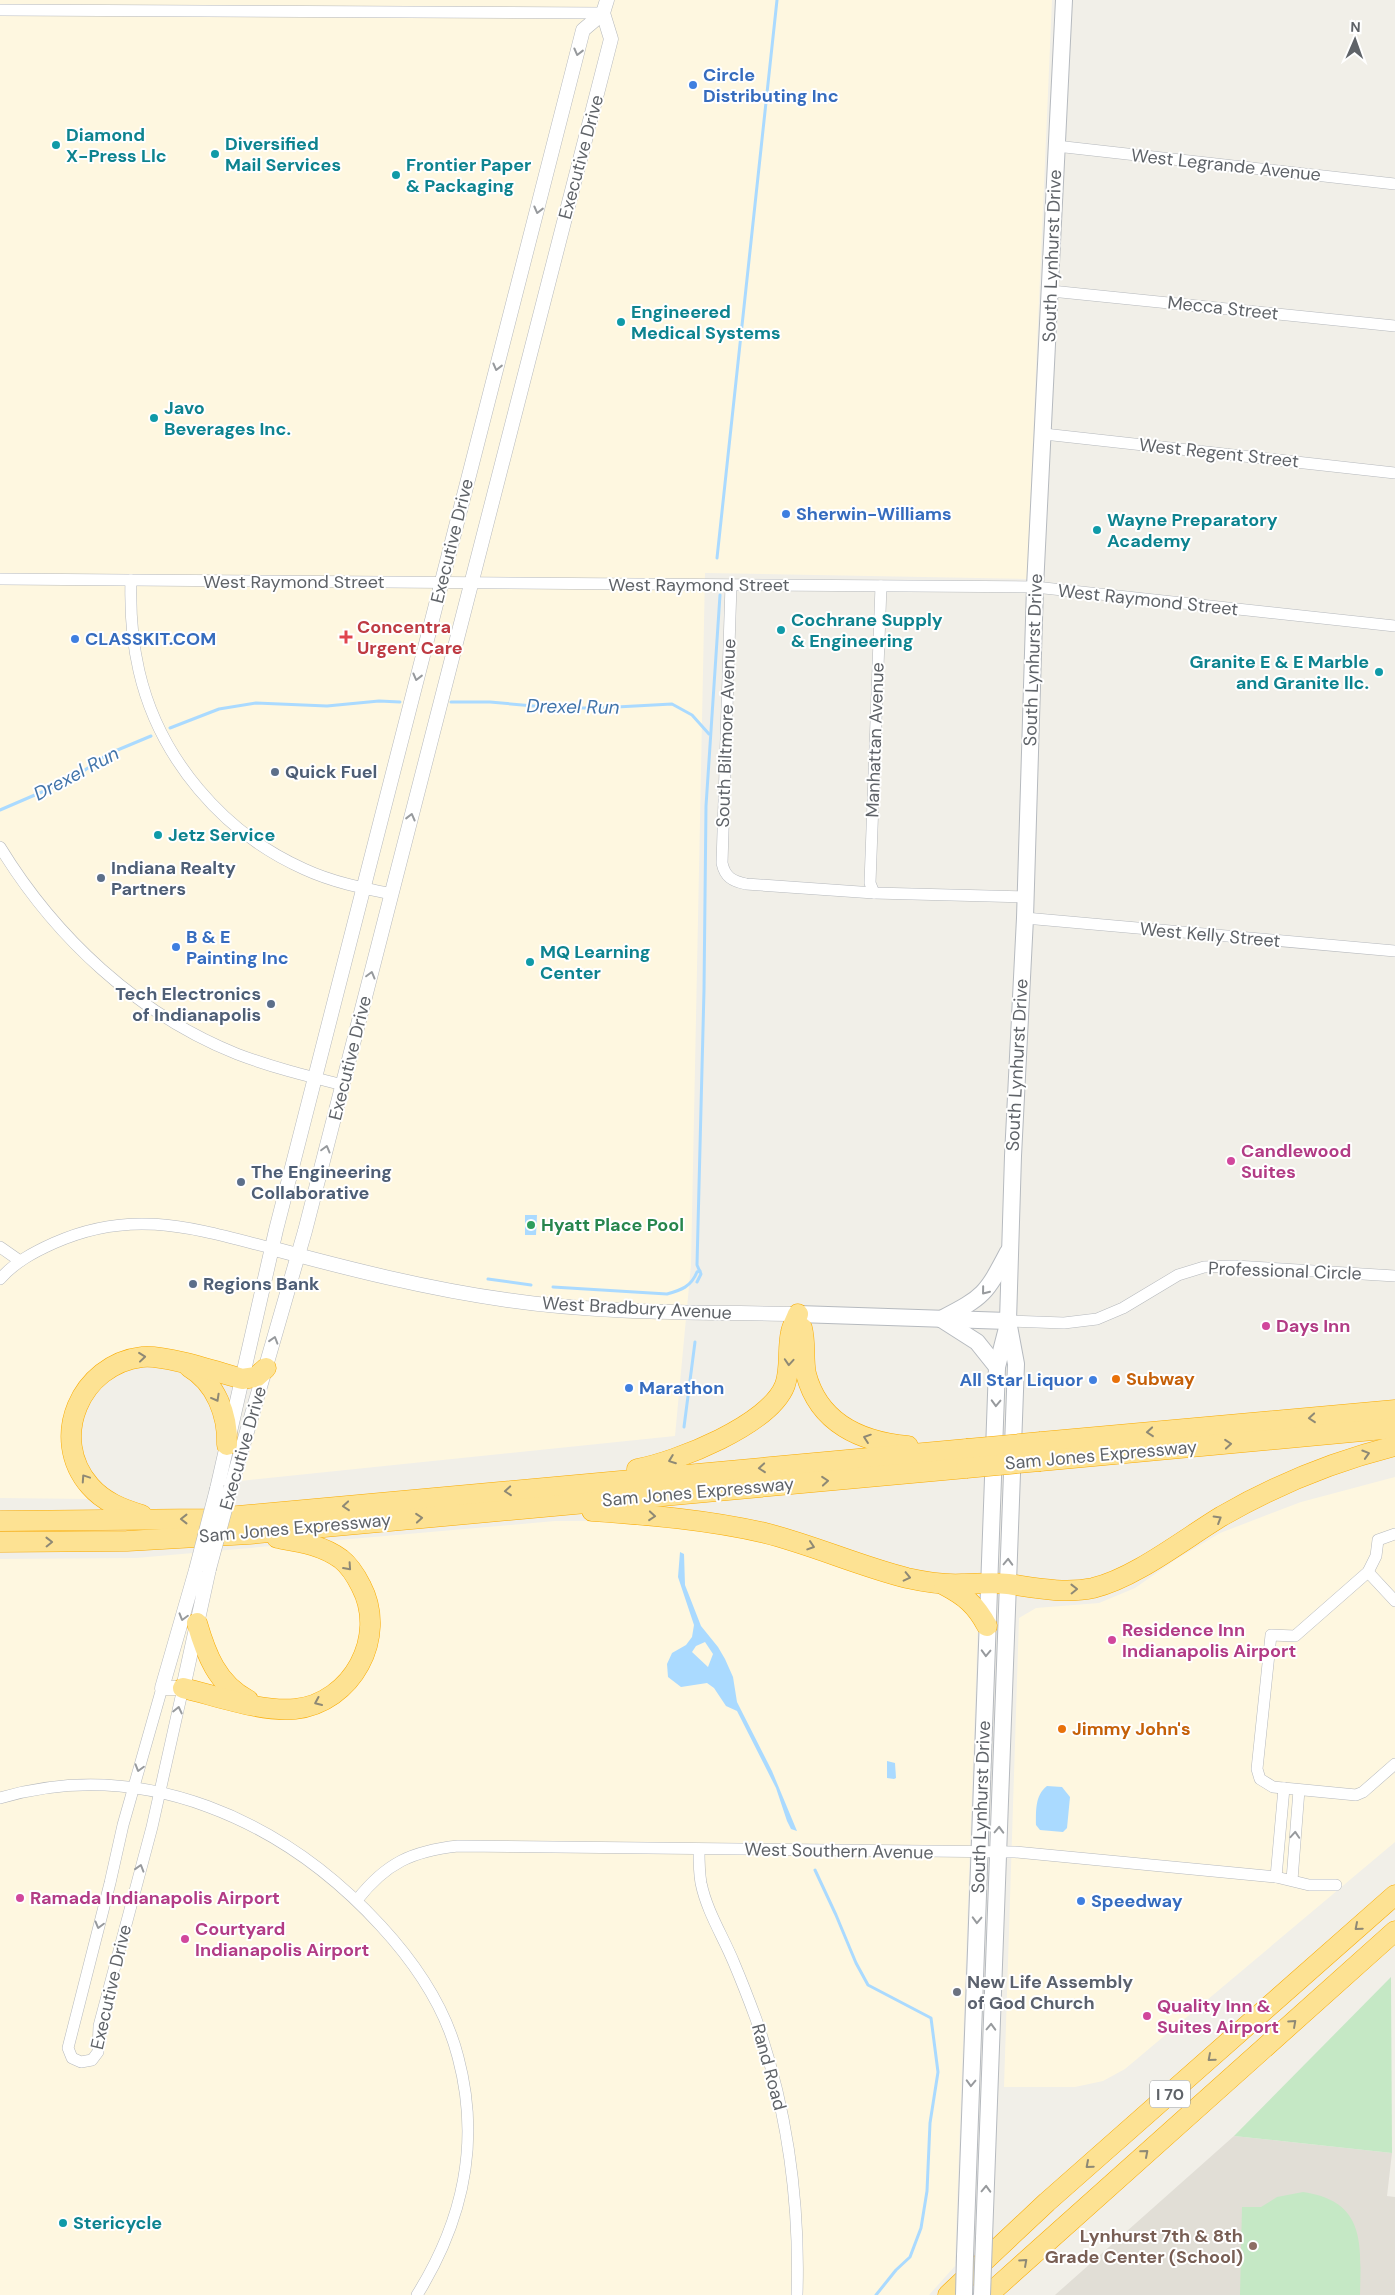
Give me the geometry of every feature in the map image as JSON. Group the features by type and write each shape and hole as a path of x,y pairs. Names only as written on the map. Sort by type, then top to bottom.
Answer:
{"highway":[{"path":"798,1314 804,1335 805,1368 812,1390 825,1409 842,1426 866,1439 966,1459"},
{"path":"557,1487 672,1460 722,1438 767,1409 777,1399 786,1383 791,1332 798,1314"},
{"path":"156,1519 114,1504 88,1484 74,1456 71,1434 72,1420 78,1403 87,1387 96,1377 113,1366 146,1356 242,1378 256,1377 266,1368"},
{"path":"182,1364 194,1370 207,1383 218,1399 226,1423 227,1444"},
{"name":"Sam Jones Expressway","path":"0,1542 127,1541 249,1534 533,1507 1040,1452 1395,1410"},
{"name":"Sam Jones Expressway","path":"1040,1452 1395,1428"},
{"path":"533,1507 661,1517 738,1528 796,1541 908,1578 942,1584 999,1584 1047,1590 1084,1589 1102,1586 1131,1572 1222,1517 1270,1491 1345,1460 1395,1446"},
{"name":"Sam Jones Expressway","path":"0,1521 206,1519 557,1487 966,1459"},
{"path":"183,1688 261,1707 298,1708 316,1703 342,1688 363,1660 370,1637 370,1618 366,1595 356,1576 344,1562 333,1553 307,1543 249,1534"},
{"path":"942,1584 968,1598 987,1626"},
{"path":"197,1623 205,1651 219,1675 238,1694 261,1707"},
{"name":"I 70","path":"948,2295 1055,2196 1395,1895"},
{"name":"I 70","path":"988,2295 1395,1932"}],"main road":[{"name":"South Lynhurst Drive","path":"982,2295 998,1852 999,1584 997,1367 1008,1321 1026,897 1035,587 1064,0"},
{"path":"941,1319 981,1297 1010,1249"},
{"name":"West Bradbury Avenue","path":"798,1314 1008,1321"},
{"path":"941,1319 977,1342 997,1367"},
{"name":"South Lynhurst Drive","path":"964,2295 987,1626 999,1584 1016,1364 1008,1321"}],"street":[{"path":"0,10 605,7"},
{"name":"Executive Drive","path":"224,1488 227,1444 271,1248 583,30 605,7"},
{"name":"Executive Drive","path":"203,1570 197,1623 183,1688 160,1792 99,2026 98,2052 92,2060 81,2062 72,2058 68,2048 134,1787 162,1688 203,1570 224,1488 266,1368 298,1256 611,39 605,7"},
{"name":"West Legrande Avenue","path":"1056,146 1395,184"},
{"name":"Mecca Street","path":"1051,291 1395,326"},
{"name":"West Regent Street","path":"1044,434 1395,473"},
{"name":"West Raymond Street","path":"0,579 1035,587 1395,626"},
{"path":"131,580 132,631 141,682 161,731 185,772 216,808 262,845 302,868 341,883 392,894"},
{"name":"South Biltmore Avenue","path":"731,585 722,863 725,874 746,884 874,893"},
{"name":"Manhattan Avenue","path":"874,893 870,883 881,586"},
{"path":"0,847 19,878 57,925 99,968 131,993 173,1021 210,1042 251,1059 314,1078 343,1084"},
{"path":"874,893 1026,897"},
{"name":"West Kelly Street","path":"1025,918 1395,951"},
{"path":"0,1279 20,1261 37,1251 78,1234 131,1223 179,1226 271,1248"},
{"path":"0,1247 20,1261"},
{"name":"West Bradbury Avenue","path":"271,1248 412,1283 516,1301 618,1310 798,1314"},
{"name":"Professional Circle","path":"1008,1321 1064,1323 1097,1319 1123,1308 1178,1274 1204,1267 1235,1266 1395,1276"},
{"path":"1395,1534 1378,1540 1376,1556 1368,1572 1295,1636 1271,1635 1257,1769 1260,1779 1265,1784 1299,1790 1360,1795 1395,1764"},
{"path":"1368,1572 1395,1602"},
{"path":"162,1688 183,1688"},
{"path":"0,1798 23,1791 64,1785 134,1787 160,1792 211,1807 263,1831 308,1860 357,1900 402,1949 434,1995 456,2047 466,2096 468,2141 460,2197 442,2250 417,2295"},
{"path":"1276,1877 1284,1788"},
{"path":"1292,1880 1299,1790"},
{"name":"West Southern Avenue","path":"357,1900 373,1880 392,1865 417,1853 439,1847 998,1852 1074,1857 1126,1864 1276,1877 1309,1885 1336,1885"},
{"name":"Rand Road","path":"699,1849 699,1873 706,1900 750,2001 765,2046 780,2103 788,2144 795,2203 797,2295"}],"shaded area":[{"path":"0,0 1052,0 1027,579 705,573 691,1265 675,1436 240,1481 271,1378 162,1352 76,1392 64,1417 64,1441 91,1499 0,1498"},
{"path":"1395,1477 1395,1842 1125,2069 1103,2081 1075,2087 1004,2087 1019,1618 1036,1608 1099,1603 1135,1588 1175,1560 1220,1533 1301,1502"},
{"path":"555,1521 650,1521 751,1538 830,1562 904,1588 953,1597 978,1625 955,2266 929,2295 0,2295 0,1559 136,1558"},
{"name":"Lynhurst 7th & 8th Grade Center (School)","path":"1234,2136 1392,2153 1387,2196 1395,2197 1395,2295 1055,2295"}],"green space":[{"path":"1391,1977 1392,2153 1234,2136"},
{"path":"1303,2192 1324,2197 1339,2205 1349,2215 1359,2242 1360,2295 1240,2295 1242,2207 1261,2207 1277,2197"}],"water":[{"name":"Hyatt Place Pool","path":"525,1215 537,1215 536,1235 525,1235"},
{"path":"680,1552 684,1554 685,1585 701,1626 725,1659 733,1677 737,1702 772,1771 797,1831 791,1829 787,1821 776,1788 737,1711 726,1706 714,1688 707,1683 681,1687 668,1677 667,1664 672,1653 686,1645 692,1637 694,1625 678,1577","holes":["705,1642 713,1654 708,1667 692,1652 696,1646"]},
{"path":"887,1761 895,1763 896,1778 894,1779 887,1778"},
{"path":"1047,1786 1062,1787 1070,1797 1067,1828 1063,1832 1040,1830 1036,1825 1038,1799"}],"waterway":[{"path":"717,558 777,0"},
{"path":"697,1282 701,1274 697,1265 704,990 706,806 720,595"},
{"name":"Drexel Run","path":"170,728 219,709 256,703 327,706 379,701 400,702"},
{"name":"Drexel Run","path":"451,702 490,702 556,708 672,704 692,715 709,734"},
{"name":"Drexel Run","path":"0,810 72,779 108,754 151,736"},
{"path":"553,1287 667,1294 685,1287 692,1281 697,1272 700,1271"},
{"path":"488,1279 531,1285"},
{"path":"684,1427 695,1342"},
{"path":"815,1870 856,1963 868,1985 931,2018 938,2072 930,2123 927,2191 921,2228 910,2257 896,2270 876,2295"}],"place":[{"name":"Circle Distributing Inc","path":"693,85"},
{"name":"Diamond X-Press Llc","path":"56,145"},
{"name":"Diversified Mail Services","path":"215,154"},
{"name":"Frontier Paper & Packaging","path":"396,175"},
{"name":"Engineered Medical Systems","path":"621,322"},
{"name":"Javo Beverages Inc.","path":"154,418"},
{"name":"Sherwin-Williams","path":"786,514"},
{"name":"Wayne Preparatory Academy","path":"1097,530"},
{"name":"Cochrane Supply & Engineering","path":"781,630"},
{"name":"Concentra Urgent Care","path":"346,637"},
{"name":"CLASSKIT.COM","path":"75,639"},
{"name":"Granite E & E Marble and Granite llc.","path":"1379,672"},
{"name":"Quick Fuel","path":"275,772"},
{"name":"Jetz Service","path":"158,835"},
{"name":"Indiana Realty Partners","path":"101,878"},
{"name":"B & E Painting Inc","path":"176,947"},
{"name":"MQ Learning Center","path":"530,962"},
{"name":"Tech Electronics of Indianapolis","path":"271,1004"},
{"name":"Candlewood Suites","path":"1231,1161"},
{"name":"The Engineering Collaborative","path":"241,1182"},
{"name":"Hyatt Place Pool","path":"531,1225"},
{"name":"Regions Bank","path":"193,1284"},
{"name":"Days Inn","path":"1266,1326"},
{"name":"Subway","path":"1116,1379"},
{"name":"All Star Liquor","path":"1093,1380"},
{"name":"Marathon","path":"629,1388"},
{"name":"Residence Inn Indianapolis Airport","path":"1112,1640"},
{"name":"Jimmy John's","path":"1062,1729"},
{"name":"Ramada Indianapolis Airport","path":"20,1898"},
{"name":"Speedway","path":"1081,1901"},
{"name":"Courtyard Indianapolis Airport","path":"185,1939"},
{"name":"New Life Assembly of God Church","path":"957,1992"},
{"name":"Quality Inn & Suites Airport","path":"1147,2016"},
{"name":"Stericycle","path":"63,2223"},
{"name":"Lynhurst 7th & 8th Grade Center (School)","path":"1253,2246"}]}
